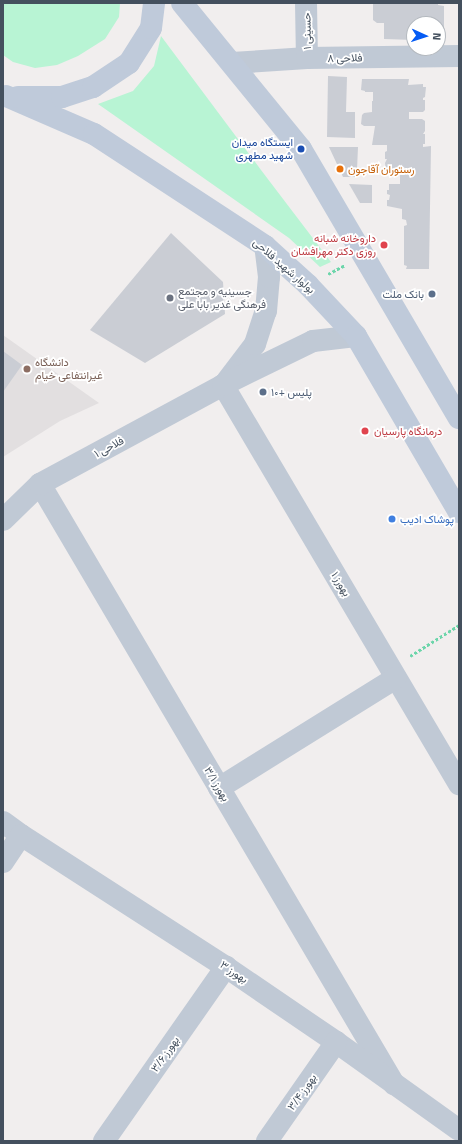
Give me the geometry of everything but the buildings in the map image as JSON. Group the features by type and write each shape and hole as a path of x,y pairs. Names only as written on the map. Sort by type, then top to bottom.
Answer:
{"main road":[{"path":"4,95 32,98 62,97 93,87 129,63 151,28 154,3"},
{"path":"182,3 301,149 459,418"},
{"name":"بولوار شهید فلاحی","path":"4,95 94,134 265,246 308,285 356,336 459,512"}],"street":[{"name":"حسینی ۱","path":"306,3 307,58"},
{"name":"فلاحی ۸","path":"232,63 307,58 459,56"},
{"name":"فلاحی ۱","path":"223,385 255,344 266,311 269,277 265,246"},
{"name":"فلاحی ۱","path":"3,520 40,484 223,385 312,341 356,336"},
{"name":"بهورز ۱","path":"223,385 459,784"},
{"name":"بهورز ۳/۱","path":"40,484 394,1084"},
{"path":"219,788 393,673"},
{"name":"بهورز ۳","path":"3,822 226,967 336,1042 459,1130"},
{"path":"3,862 21,835"},
{"name":"بهورز ۳/۶","path":"104,1141 226,967"},
{"name":"بهورز ۳/۴","path":"267,1141 336,1042"}],"path":[{"path":"308,285 364,255"},
{"path":"393,673 459,625"}],"shaded area":[{"name":"دانشگاه غیرانتفاعی خیام","path":"3,335 99,403 60,421 3,457"}],"green space":[{"path":"3,3 120,3 119,17 105,39 78,56 57,65 35,68 13,62 3,55"},
{"path":"161,36 331,262 320,267 289,238 98,104 133,91 154,66"}],"place":[{"name":"ایستگاه میدان شهید مطهری","path":"301,149"},
{"name":"رستوران آقاجون","path":"340,169"},
{"name":"داروخانه شبانه روزی دکتر مهرافشان","path":"384,245"},
{"name":"بانک ملت","path":"432,294"},
{"name":"جسینیه و مجتمع فرهنگی غدیر بابا علی","path":"170,298"},
{"name":"دانشگاه غیرانتفاعی خیام","path":"27,369"},
{"name":"پلیس +۱۰","path":"263,392"},
{"name":"درمانگاه پارسیان","path":"365,431"},
{"name":"پوشاک ادیب","path":"392,519"}]}
